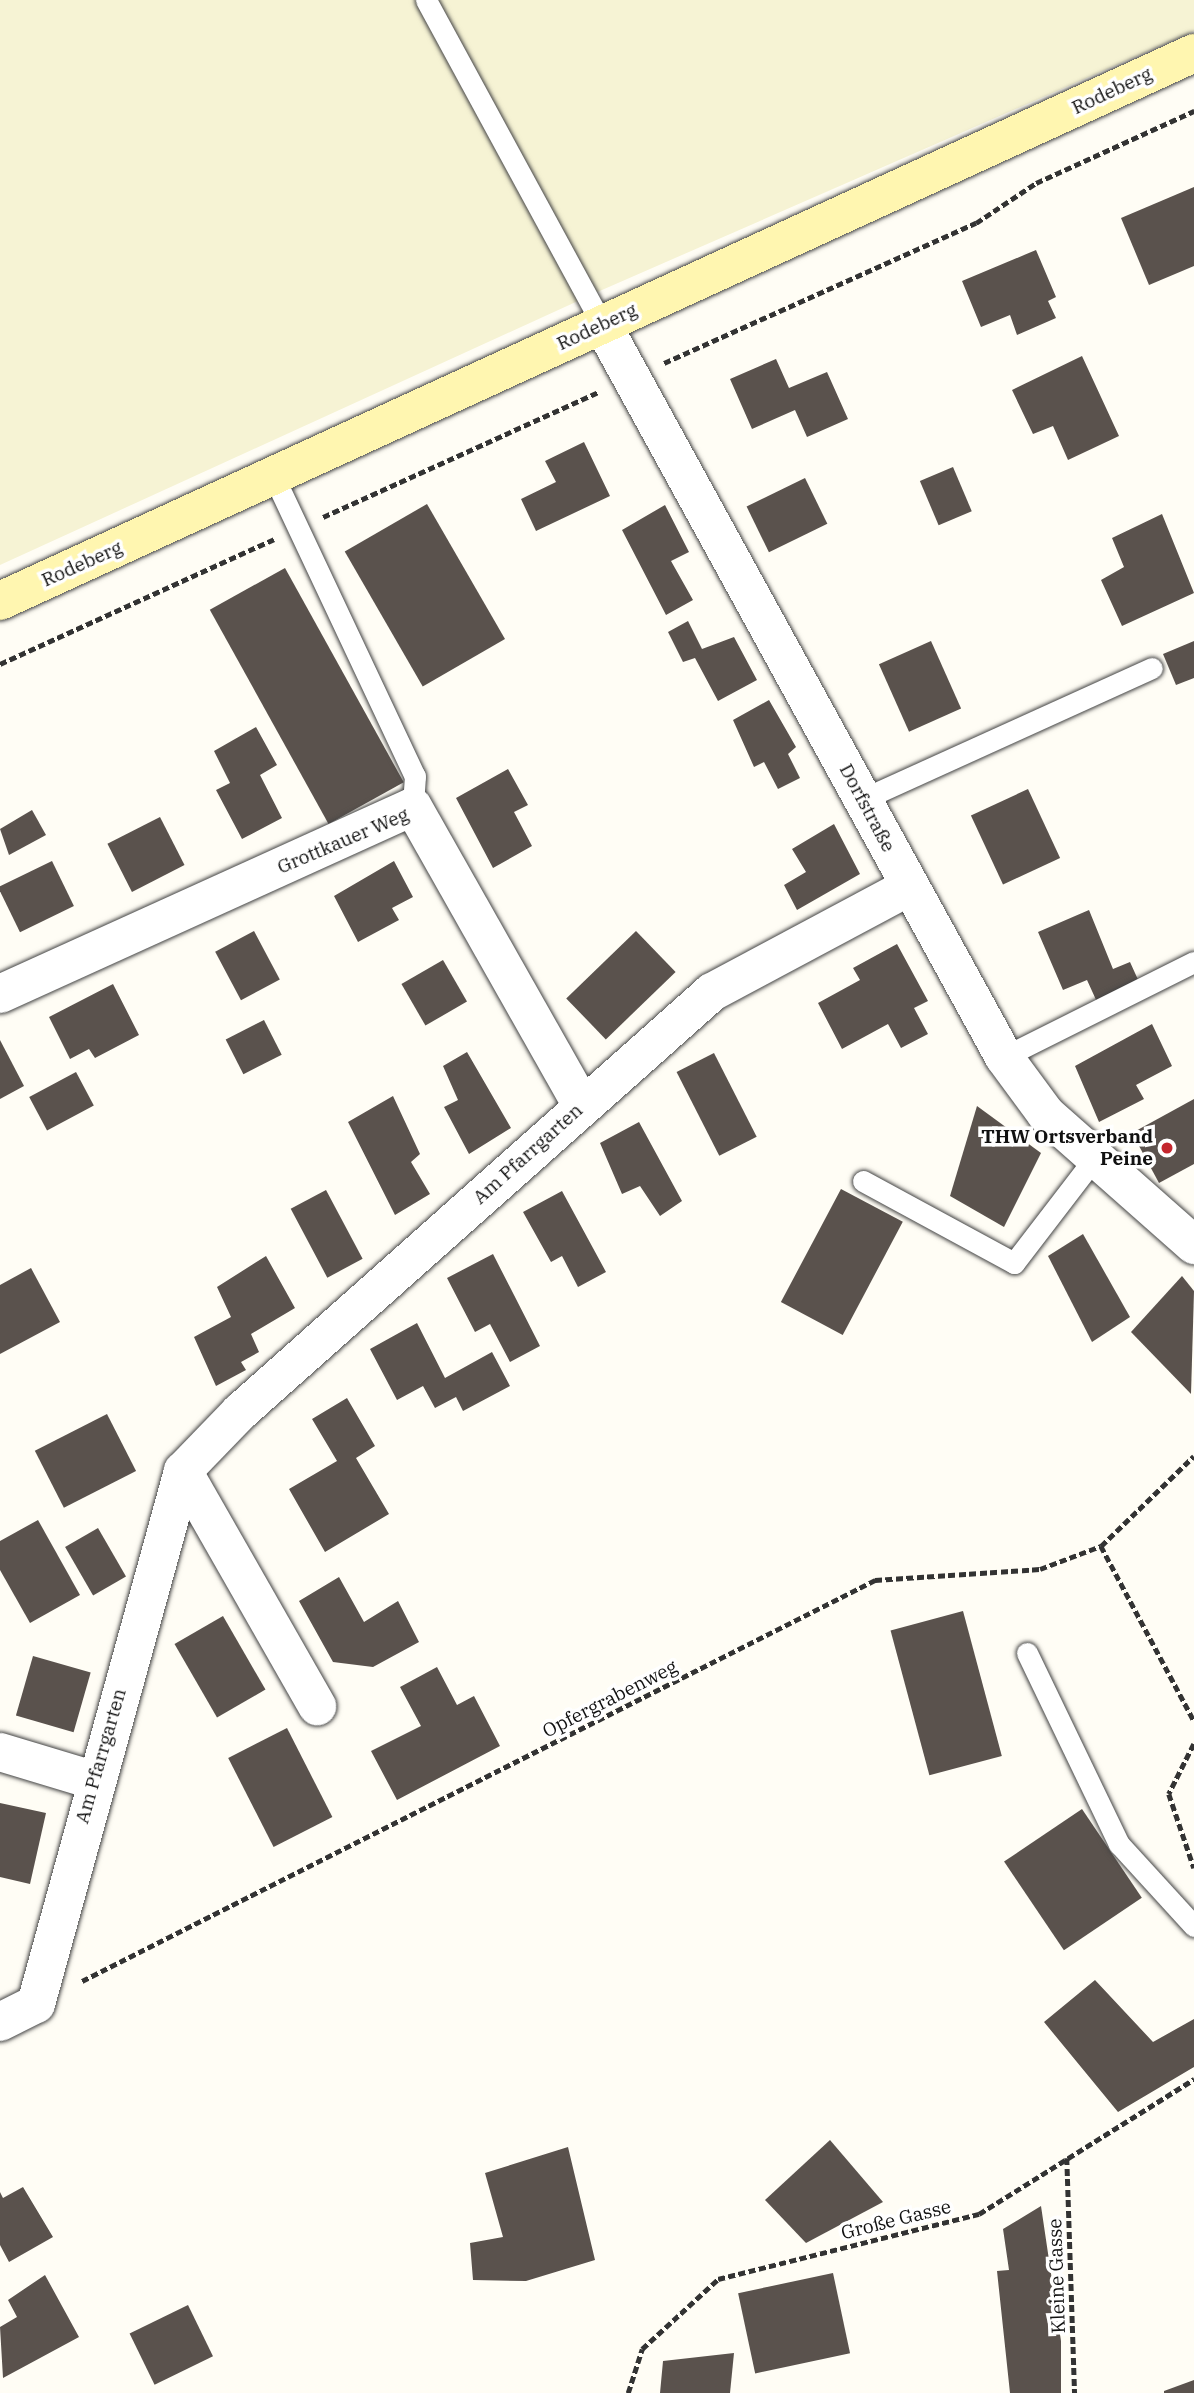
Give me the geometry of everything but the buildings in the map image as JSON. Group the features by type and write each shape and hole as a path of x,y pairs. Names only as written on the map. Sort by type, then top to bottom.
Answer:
{"street":[{"name":"Rodeberg","path":"0,601 1194,53"},
{"name":"Dorfstraße","path":"601,324 1004,1057 1046,1114 1093,1160 1187,1228"},
{"name":"Grottkauer Weg","path":"0,994 413,807 582,1106"},
{"name":"Am Pfarrgarten","path":"36,2004 93,1780 183,1471 240,1412 712,992 909,887"},
{"path":"183,1471 317,1706"},
{"path":"0,1752 93,1780"},
{"path":"0,2022 36,2004"}],"lane":[{"path":"426,0 601,324"},
{"path":"274,477 415,776 413,807"},
{"path":"863,799 1152,668"},
{"path":"1004,1057 1194,962"},
{"path":"863,1181 1014,1263 1093,1160"},
{"path":"1027,1653 1119,1844 1194,1926"}],"path":[{"path":"632,377 976,222 1036,183 1194,111"},
{"name":"Opfergrabenweg","path":"36,2004 875,1580 1040,1569 1101,1546 1194,1456"},
{"path":"1101,1546 1194,1721"},
{"path":"1194,1744 1169,1794 1194,1868"},
{"name":"Große Gasse","path":"628,2393 642,2349 718,2279 979,2214 1194,2079"},
{"name":"Kleine Gasse","path":"1067,2157 1075,2393"}],"shaded area":[{"path":"0,0 1194,0 1194,31 602,290 0,565"}],"place":[{"name":"THW Ortsverband Peine","path":"1167,1148"}]}
